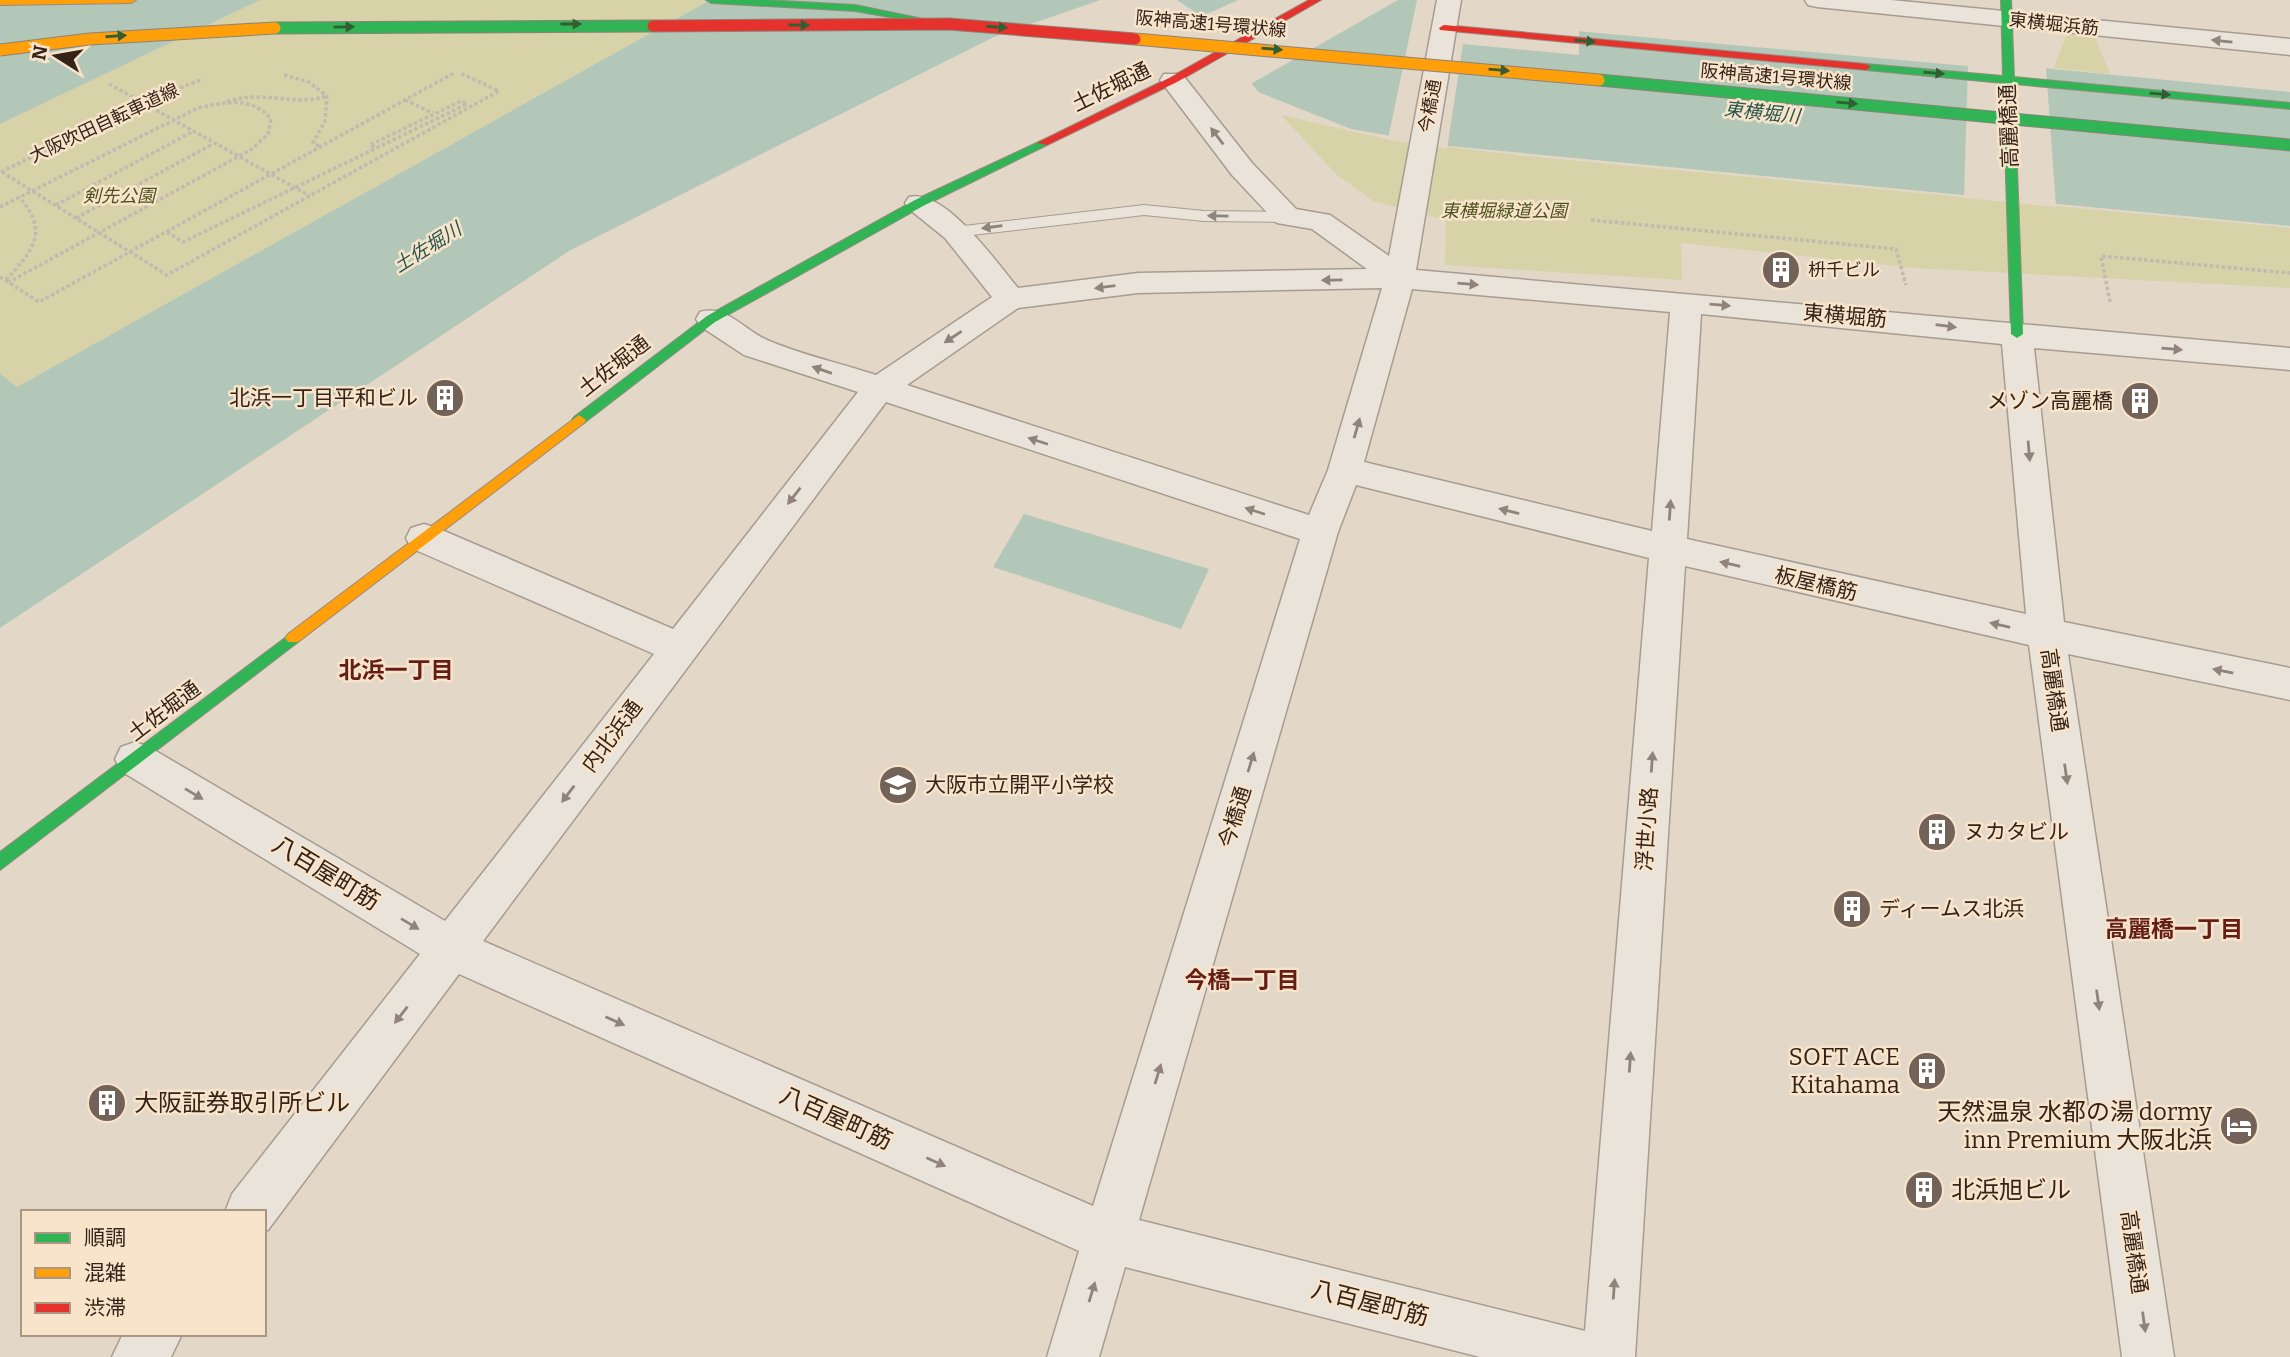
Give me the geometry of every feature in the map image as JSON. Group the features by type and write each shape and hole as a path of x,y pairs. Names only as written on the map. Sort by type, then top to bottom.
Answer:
{"main road":[{"path":"0,2 131,0"},
{"path":"711,0 855,8 949,24"},
{"name":"土佐堀通","path":"0,862 710,319 919,203 1173,80 1316,0"},
{"name":"高麗橋通","path":"2006,10 2016,325"},
{"name":"阪神高速1号環状線","path":"0,50 90,38 258,29 949,24 1345,55 2290,145"},
{"path":"1444,28 2290,106"}],"street":[{"name":"今橋通","path":"1073,1357 1320,532 1345,470 1401,278 1449,0"},
{"name":"東横堀浜筋","path":"1817,0 2006,10 2290,47"},
{"path":"1173,80 1242,169 1280,206 1287,217 1320,221 1401,278"},
{"path":"919,203 955,232 1010,299"},
{"name":"東横堀筋","path":"1010,299 1138,283 1401,278 1916,323 2016,325 2290,359"},
{"name":"内北浜通","path":"252,1210 878,388 1010,299"},
{"name":"浮世小路","path":"1609,1357 1686,302"},
{"path":"710,319 755,347 1320,532"},
{"name":"高麗橋通","path":"2016,325 2047,636 2148,1357"},
{"name":"板屋橋筋","path":"1345,470 1667,550 2047,636 2290,684"},
{"path":"424,538 678,648"},
{"name":"八百屋町筋","path":"135,760 452,949 1108,1238 1585,1357"},
{"path":"138,1357 154,1336"}],"lane":[{"path":"955,232 1144,210 1204,216 1287,217"}],"path":[{"path":"0,277 39,302 468,65"},
{"path":"1,172 167,275 499,91 456,72"},
{"path":"277,74 309,82 327,96 329,113 323,130 313,143 321,146"},
{"name":"大阪吹田自転車道線","path":"1,172 141,103 208,78"},
{"path":"120,79 108,84 237,158 310,195"},
{"path":"226,103 235,97 265,96 313,103 327,96"},
{"path":"405,100 434,114"},
{"path":"167,232 183,242 467,104 461,101 370,145 376,148"},
{"path":"0,207 198,108 226,103 251,104 267,113 271,119 268,134 237,158 8,281"},
{"path":"55,205 192,132"},
{"path":"76,218 213,144"},
{"path":"8,281 30,254 38,231 34,211 19,197"},
{"path":"1591,220 1895,248 1916,323"},
{"path":"2110,303 2101,256 2290,273"}],"green space":[{"name":"剣先公園","path":"260,0 710,0 17,387 0,374 0,124"},
{"path":"2066,36 2095,38 2110,74 2054,68"},
{"name":"東横堀緑道公園","path":"1281,115 1395,141 1535,157 2290,228 2290,288 1916,268 1681,243 1682,280 1445,265 1446,220 1373,201 1337,175"}],"water":[{"path":"0,0 260,0 0,124"},
{"name":"土佐堀川","path":"710,0 1100,0 994,37 569,251 0,628 0,374 17,387"},
{"name":"東横堀川","path":"1177,0 1493,0 1493,9 1503,17 1543,28 1967,66 1981,62 2290,92 2290,226 1449,146 1351,129 1258,92 1205,19"},
{"path":"1024,514 1209,569 1181,629 993,567"}],"pier":[{"path":"1238,0 1398,0 1249,85 1198,18"},
{"path":"1417,0 1496,0 1495,9 1504,15 1543,26 1579,30 1579,55 1463,44 1447,149 1388,139"},
{"path":"1977,60 2046,67 2056,207 1964,198 1968,62"}],"traffic: fast":[{"path":"711,0 855,8 918,19"},
{"path":"2006,0 2017,334"},
{"path":"275,28 653,26"},
{"path":"1866,67 2290,106"},
{"path":"1599,80 2290,145"},
{"path":"579,420 711,319 919,203 1043,143"},
{"path":"0,862 293,638"}],"traffic: slow":[{"path":"0,2 131,0"},
{"path":"0,50 90,39 275,28"},
{"path":"1135,39 1599,80"},
{"path":"293,638 579,420"}],"traffic: jam":[{"path":"1043,143 1173,80 1316,0"},
{"path":"653,26 949,24 1135,39"},
{"path":"1444,28 1866,67"}],"place":[{"name":"枡千ビル","path":"1781,270"},
{"name":"北浜一丁目平和ビル","path":"445,398"},
{"name":"メゾン高麗橋","path":"2140,401"},
{"name":"大阪市立開平小学校","path":"898,785"},
{"name":"ヌカタビル","path":"1937,832"},
{"name":"ディームス北浜","path":"1852,909"},
{"name":"SOFT ACE Kitahama","path":"1927,1071"},
{"name":"大阪証券取引所ビル","path":"107,1103"},
{"name":"天然温泉 水都の湯 dormy inn Premium 大阪北浜","path":"2239,1126"},
{"name":"北浜旭ビル","path":"1924,1190"}],"district":[{"name":"北浜一丁目","path":"396,670"},
{"name":"高麗橋一丁目","path":"2174,929"},
{"name":"今橋一丁目","path":"1242,980"}]}
